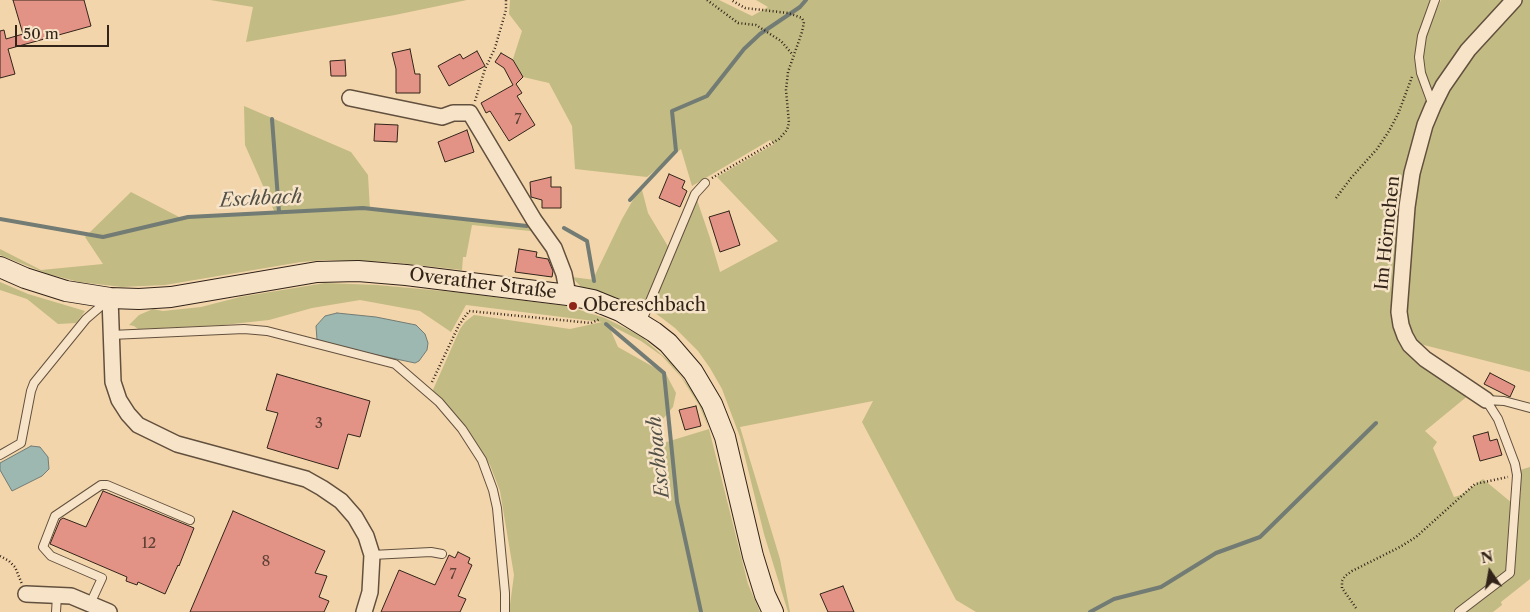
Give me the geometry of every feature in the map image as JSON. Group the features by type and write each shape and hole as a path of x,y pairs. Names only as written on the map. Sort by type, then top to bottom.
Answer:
{"main road":[{"name":"Overather Straße","path":"0,267 25,278 66,291 110,298 171,297 317,272 358,272 406,275 568,295 593,300 620,311 642,323 668,343 693,372 712,404 724,437 753,556 765,595 773,612"}],"street":[{"name":"Im Hörnchen","path":"1486,400 1410,345 1401,325 1399,312 1407,206 1412,173 1425,125 1443,86 1468,50 1514,0"},
{"path":"350,98 442,117 453,113 470,113 534,220 554,248 564,274 568,295"},
{"path":"110,298 113,382 119,400 128,414 138,425 177,444 306,479 341,501 355,517 366,536 372,555 370,592 364,612"},
{"path":"26,594 70,596 108,612"}],"lane":[{"path":"1433,106 1421,74 1419,57 1422,36 1435,0"},
{"path":"642,323 695,194 705,183"},
{"path":"0,455 21,443 34,383 86,319 110,298"},
{"path":"111,335 244,329 267,331 395,364 439,402 462,430 482,460 493,490 499,524 505,612"},
{"path":"1486,400 1504,401 1530,408"},
{"path":"1459,612 1510,573 1517,475 1515,464 1498,419 1486,400"},
{"path":"90,604 102,578 51,556 43,548 55,516 101,485 107,485 190,520"},
{"path":"372,555 431,552 442,554"},
{"path":"56,612 57,596"}],"path":[{"path":"470,113 485,68 495,48 506,10 506,0"},
{"path":"707,0 738,23 756,25 781,42 793,55"},
{"path":"705,183 715,175 779,139 787,130 789,123 786,90 788,72 804,22 802,18 788,13 745,8 731,0"},
{"path":"1336,198 1377,149 1389,131 1398,114 1419,57"},
{"path":"427,392 459,325 469,312 591,323 620,311"},
{"path":"1356,608 1342,588 1342,581 1345,576 1416,537 1475,484 1517,475"},
{"path":"0,556 15,567 26,594"}],"shaded area":[{"path":"210,0 467,0 246,42 253,7"},
{"path":"510,0 719,0 752,16 768,7 756,0 1433,0 1417,55 1417,75 1428,108 1398,326 1470,394 1425,431 1437,442 1433,448 1454,497 1461,495 1483,479 1518,508 1521,492 1520,470 1530,467 1530,579 1501,602 1502,605 1493,612 976,612 956,600 862,422 873,401 740,427 780,559 790,612 788,612 764,534 740,437 722,389 698,351 675,328 650,309 696,197 720,272 778,241 717,177 774,144 770,140 692,186 681,149 647,177 575,169 572,126 549,83 523,77 513,59 522,31 509,14"},
{"path":"1441,0 1509,0 1433,97 1424,71 1424,40"},
{"path":"1520,0 1530,0 1530,372 1412,342 1405,324 1410,204 1427,129 1470,52"},
{"path":"244,106 351,152 368,175 370,210 538,228 540,232 472,225 466,257 463,257 462,270 390,262 325,260 301,262 165,285 122,287 79,282 48,274 0,255 0,249 41,270 103,264 85,237 131,192 181,218 275,213 245,145"},
{"path":"641,186 648,213 669,248 644,309 639,312 581,287 572,277 595,280 594,277 622,219"},
{"path":"0,282 28,294 85,311 76,323 58,324 27,299 0,290"},
{"path":"325,283 377,285 454,292 567,306 605,318 643,338 670,362 691,389 702,408 709,429 748,584 760,612 509,612 514,575 500,491 490,465 463,424 446,404 432,392 460,329 474,315 570,329 602,322 466,305 451,332 420,311 360,300 312,308 269,320 223,325 138,329 129,325 139,315 153,309 163,311 201,307 240,297","holes":["608,324 641,341 662,356 681,377 699,405 709,429 660,444 656,427 673,407 676,393 666,374 618,347"]}],"water":[{"path":"337,313 376,317 416,325 425,334 428,343 427,350 419,361 415,363 325,344 317,340 316,326 325,316"},
{"path":"31,446 40,447 48,457 49,469 42,476 12,491 0,470 0,463"}],"building":[{"path":"13,0 84,0 91,26 8,49 15,74 0,78 0,31 4,30 6,39 23,34"},
{"path":"410,49 415,74 420,74 420,93 396,93 396,69 392,53"},
{"path":"477,51 485,66 449,86 438,66 460,54 463,59"},
{"path":"501,53 513,60 523,77 516,84 522,93 517,96 535,125 509,141 490,111 486,113 481,103 513,85 504,68 495,62"},
{"path":"345,60 346,76 331,76 330,61"},
{"path":"375,124 398,125 397,142 374,141"},
{"path":"467,130 474,152 445,162 438,142"},
{"path":"669,174 685,181 682,188 687,191 680,207 659,198"},
{"path":"551,177 551,187 561,187 561,208 542,208 542,200 531,197 530,182"},
{"path":"729,211 740,245 720,252 709,217"},
{"path":"519,249 537,252 536,257 548,259 553,271 552,277 515,272"},
{"path":"1490,373 1515,386 1510,397 1484,384"},
{"path":"277,374 370,401 360,437 348,434 338,469 267,448 278,413 266,410"},
{"path":"696,406 701,426 685,430 679,410"},
{"path":"1488,432 1490,441 1497,439 1502,455 1480,461 1473,436"},
{"path":"103,491 194,528 179,566 165,594 138,582 137,585 126,581 127,577 50,544 60,520 63,518 86,527"},
{"path":"233,511 325,551 315,573 327,576 319,597 329,601 324,612 190,612"},
{"path":"458,552 470,558 468,563 472,565 458,596 466,599 460,612 381,612 399,570 435,585 449,555 455,558"},
{"path":"843,586 854,612 828,612 820,594"}],"waterway":[{"path":"630,200 676,151 672,111 707,96 744,49 760,34 800,7 806,0"},
{"path":"272,119 279,212"},
{"name":"Eschbach","path":"0,219 103,237 188,217 363,208 527,226"},
{"name":"Eschbach","path":"564,228 587,241 594,281"},
{"name":"Eschbach","path":"606,324 664,373 677,502 701,612"},
{"path":"1090,612 1114,599 1161,587 1216,553 1260,537 1376,423"}],"place":[{"name":"Obereschbach","path":"573,306"}]}
